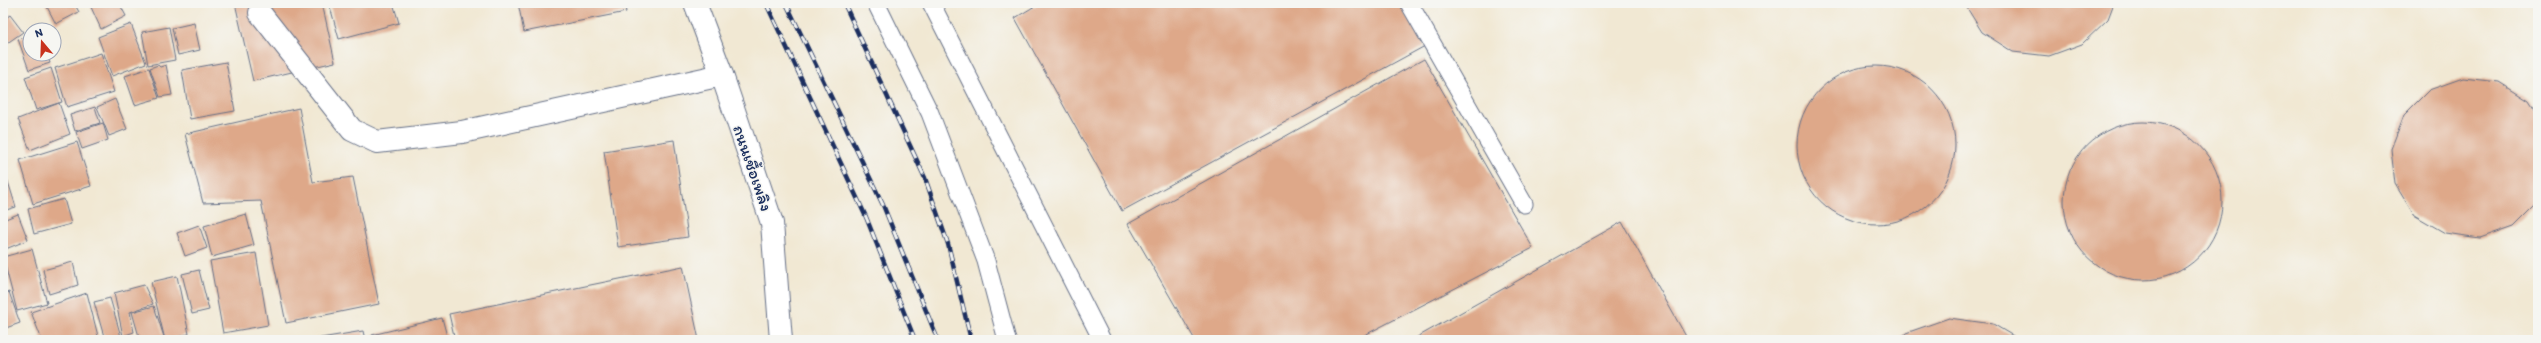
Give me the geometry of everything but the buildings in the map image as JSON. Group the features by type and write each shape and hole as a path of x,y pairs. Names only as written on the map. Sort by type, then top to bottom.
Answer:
{"street":[{"name":"ถนนเชื้อเพลิง","path":"695,3 722,75 772,223 781,340"},
{"path":"260,13 352,130 377,142 462,132 722,75"}],"lane":[{"path":"876,3 930,113 986,262 1007,340"},
{"path":"931,3 1102,340"},
{"path":"1409,3 1524,204"}],"railway":[{"path":"766,3 866,217 915,340"},
{"path":"786,3 883,205 938,340"},
{"path":"844,3 925,178 948,244 971,340"}]}
